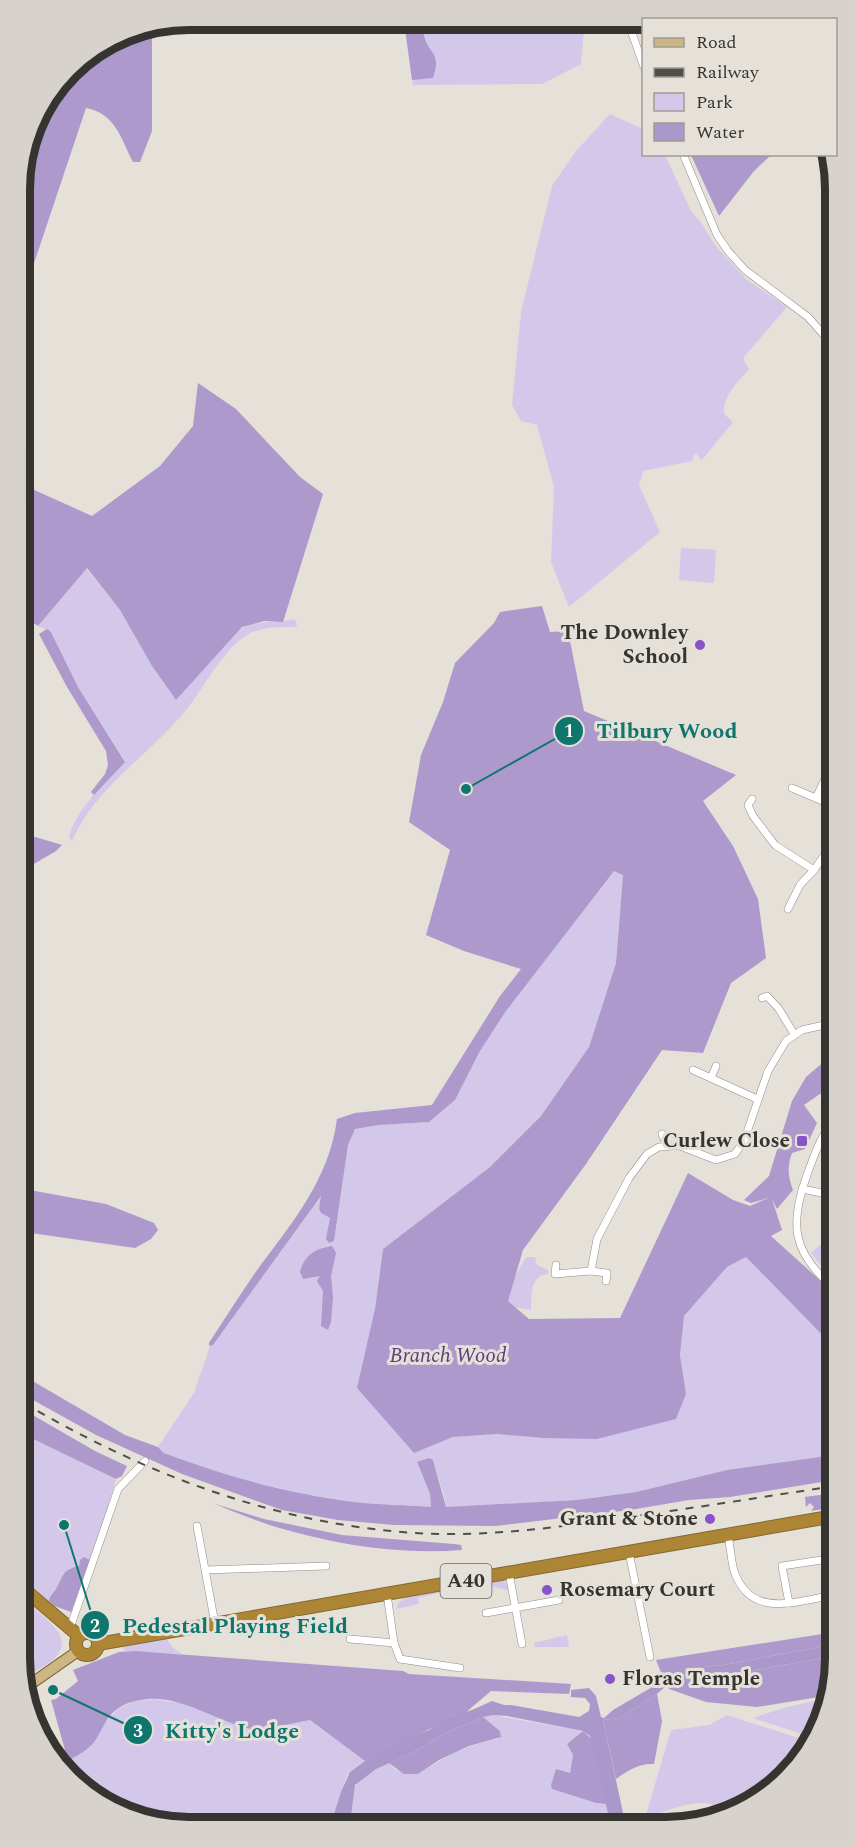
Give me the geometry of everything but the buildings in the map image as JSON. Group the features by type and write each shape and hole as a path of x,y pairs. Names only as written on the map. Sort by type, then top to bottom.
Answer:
{"highway":[{"name":"A40","path":"78,1651 84,1655 92,1654 98,1644 825,1518"},
{"path":"30,1594 74,1632 89,1633 96,1637 98,1644"},
{"path":"74,1632 78,1651"}],"main road":[{"name":"A40","path":"32,1683 78,1651"}],"street":[{"path":"631,30 642,61"},
{"path":"684,156 717,235 728,251 744,270 808,317 825,336"},
{"path":"816,798 825,779"},
{"path":"792,788 825,802"},
{"path":"748,804 772,848 814,870"},
{"path":"788,910 800,885 825,854"},
{"path":"762,998 767,996 779,1009 794,1034"},
{"path":"591,1271 597,1239 629,1178 646,1154 666,1146 680,1146 716,1160 735,1154 744,1141 757,1099 774,1059 786,1041 794,1034 810,1027 825,1024"},
{"path":"711,1078 716,1066"},
{"path":"693,1070 757,1099"},
{"path":"662,1134 666,1146"},
{"path":"825,1134 819,1143 802,1189 796,1216 799,1241 808,1262 825,1278"},
{"path":"802,1189 822,1193 825,1191"},
{"path":"556,1265 555,1274 591,1271 607,1273 606,1281"},
{"path":"74,1632 118,1489 145,1461"},
{"path":"197,1526 215,1624"},
{"path":"728,1534 735,1571 744,1589 752,1598 763,1604 825,1597"},
{"path":"629,1551 650,1657"},
{"path":"789,1602 782,1566 825,1560"},
{"path":"206,1570 326,1566"},
{"path":"509,1573 522,1644"},
{"path":"387,1594 394,1643 400,1659 460,1668"},
{"path":"486,1613 559,1600"},
{"path":"350,1639 394,1643"}],"green space":[{"path":"405,30 588,30 584,31 581,64 542,84 413,85"},
{"path":"405,30 424,30 426,42 434,54 435,70 433,78 412,80"},
{"path":"152,34 152,131 140,162 133,162 111,121 104,115 86,108 30,275 30,179 38,138 51,109 84,69 119,46"},
{"path":"610,114 642,129 642,156 665,156 691,211 715,245 746,279 787,307 743,358 749,369 732,390 724,407 724,414 733,422 702,460 695,453 692,461 643,471 639,485 660,532 569,607 551,562 554,487 537,425 521,421 512,405 521,312 552,186 576,151"},
{"path":"691,156 770,156 754,171 719,216"},
{"path":"198,383 236,409 300,477 323,494 283,622 264,621 242,627 176,700 152,666 120,610 87,568 38,626 30,620 30,488 92,516 160,466 193,426"},
{"path":"681,548 716,550 714,583 679,580"},
{"path":"86,568 120,610 152,666 176,700 237,631 257,623 295,619 297,627 259,630 238,642 222,659 193,701 172,726 109,787 82,821 72,841 69,838 72,828 84,807 125,761 78,687 51,632 38,626"},
{"name":"Branch Wood","path":"542,606 550,632 568,631 584,711 736,775 703,801 733,846 758,899 766,958 731,983 703,1053 662,1050 586,1164 523,1250 508,1301 529,1319 620,1318 688,1173 733,1200 750,1206 768,1198 751,1203 744,1200 769,1176 792,1101 806,1077 825,1061 825,1091 804,1105 817,1123 805,1149 792,1153 789,1172 793,1190 777,1209 772,1199 782,1230 771,1236 825,1285 825,1338 746,1257 727,1267 684,1316 680,1355 686,1394 676,1419 597,1439 497,1434 453,1437 414,1453 357,1388 375,1309 383,1249 490,1167 541,1116 589,1047 616,963 623,875 614,871 506,1011 480,1051 455,1100 429,1122 355,1129 348,1145 334,1241 329,1243 326,1239 330,1218 321,1213 319,1209 321,1196 213,1345 209,1346 209,1343 294,1220 317,1182 333,1141 337,1119 355,1113 432,1105 500,996 521,969 464,951 426,935 450,850 409,822 421,755 443,702 455,663 494,623 500,612"},
{"path":"47,629 51,632 78,687 125,762 94,795 91,792 105,774 108,765 106,751 67,687 39,634"},
{"path":"30,835 62,845 30,866"},
{"path":"614,870 623,875 616,963 589,1047 542,1115 490,1167 383,1249 375,1309 414,1453 453,1437 497,1434 543,1438 676,1419 686,1394 680,1355 684,1316 727,1267 746,1257 825,1338 825,1456 727,1470 636,1492 577,1500 457,1507 446,1507 433,1460 429,1458 417,1463 430,1494 432,1507 329,1499 234,1477 164,1453 158,1447 194,1393 210,1346 322,1195 319,1209 321,1213 330,1218 334,1241 348,1145 355,1129 429,1122 455,1100 480,1051 506,1011"},
{"path":"30,1190 106,1204 154,1223 158,1230 151,1239 135,1248 30,1233"},
{"path":"825,1241 825,1270 811,1253"},
{"path":"332,1246 336,1253 331,1276 333,1297 328,1330 321,1326 323,1291 317,1281 320,1276 303,1279 300,1272 312,1253"},
{"path":"526,1257 535,1257 537,1265 548,1270 548,1274 537,1278 535,1282 531,1310 499,1304"},
{"path":"30,1380 125,1435 158,1447 164,1453 257,1483 329,1499 431,1507 430,1494 417,1462 429,1458 433,1460 446,1507 577,1500 636,1492 727,1470 825,1456 825,1481 730,1497 689,1500 630,1510 495,1526 394,1525 338,1520 282,1510 182,1474 96,1435 30,1398"},
{"path":"30,1413 95,1451 127,1466 122,1476 116,1479 30,1437"},
{"path":"30,1437 116,1479 102,1529 71,1612 55,1606 30,1585"},
{"path":"825,1494 825,1509 811,1511 814,1507 810,1503 806,1507 805,1497"},
{"path":"212,1503 264,1519 342,1535 454,1544 461,1545 462,1550 392,1550 345,1544 276,1527"},
{"path":"84,1557 90,1560 71,1612 55,1606 49,1601 64,1574 69,1569 79,1566 80,1560"},
{"path":"495,1579 503,1580 509,1586 509,1591 484,1584 476,1586 476,1584 418,1598 419,1604 396,1609 399,1602 407,1597"},
{"path":"30,1605 53,1625 61,1640 61,1648 57,1656 31,1674"},
{"path":"825,1634 825,1646 724,1665 683,1669 664,1680 656,1660"},
{"path":"567,1635 569,1647 535,1647 534,1643"},
{"path":"166,1638 173,1648 182,1654 125,1651 123,1647"},
{"path":"135,1651 403,1671 409,1674 571,1684 569,1694 491,1691 465,1713 451,1716 437,1726 365,1761 310,1720 271,1728 251,1729 171,1701 139,1700 117,1709 109,1717 91,1745 68,1761 51,1700 56,1699 78,1681 73,1670 119,1652"},
{"path":"825,1658 820,1697 757,1707 706,1702 669,1689 667,1685 674,1679 715,1677"},
{"path":"657,1694 662,1721 654,1764 638,1766 616,1779 603,1720 620,1718"},
{"path":"154,1699 186,1704 252,1729 310,1720 365,1761 347,1776 333,1817 179,1817 138,1809 101,1790 84,1778 68,1761 93,1743 117,1709 135,1701"},
{"path":"820,1700 805,1735 753,1718 783,1708"},
{"path":"493,1715 583,1731 567,1744 573,1755 570,1773 552,1789 596,1803 607,1804 609,1817 351,1817 356,1785 377,1769 389,1763 396,1770 418,1774 456,1752 498,1739 500,1731 483,1717"},
{"path":"727,1715 803,1739 771,1778 736,1801 720,1807 707,1803 688,1804 645,1817 671,1730 709,1725"},
{"path":"483,1717 500,1731 501,1737 469,1746 439,1760 418,1774 404,1774 389,1763 412,1753 448,1732"},
{"path":"583,1731 593,1740 607,1804 596,1803 552,1789 556,1769 570,1773 573,1755 567,1744"},
{"path":"65,1750 68,1760 61,1752"}],"water":[{"path":"825,1646 825,1658 715,1677 674,1679 657,1694 620,1718 603,1720 624,1817 609,1817 590,1736 583,1731 493,1715 448,1732 412,1753 376,1769 355,1785 351,1817 333,1817 350,1772 405,1738 429,1730 451,1716 492,1701 579,1717 589,1711 590,1704 585,1698 571,1697 571,1690 589,1688 596,1696 601,1717 604,1718 613,1710 683,1669 724,1665"}],"railway":[{"path":"30,1406 122,1455 224,1495 276,1511 384,1530 464,1534 541,1529 825,1487"}],"place":[{"name":"The Downley School","path":"700,645"},
{"name":"Tilbury Wood","path":"466,789"},
{"name":"Curlew Close","path":"802,1141"},
{"name":"Grant & Stone","path":"710,1519"},
{"name":"Pedestal Playing Field","path":"64,1525"},
{"name":"Rosemary Court","path":"547,1590"},
{"name":"Floras Temple","path":"610,1679"},
{"name":"Kitty's Lodge","path":"53,1690"}]}
